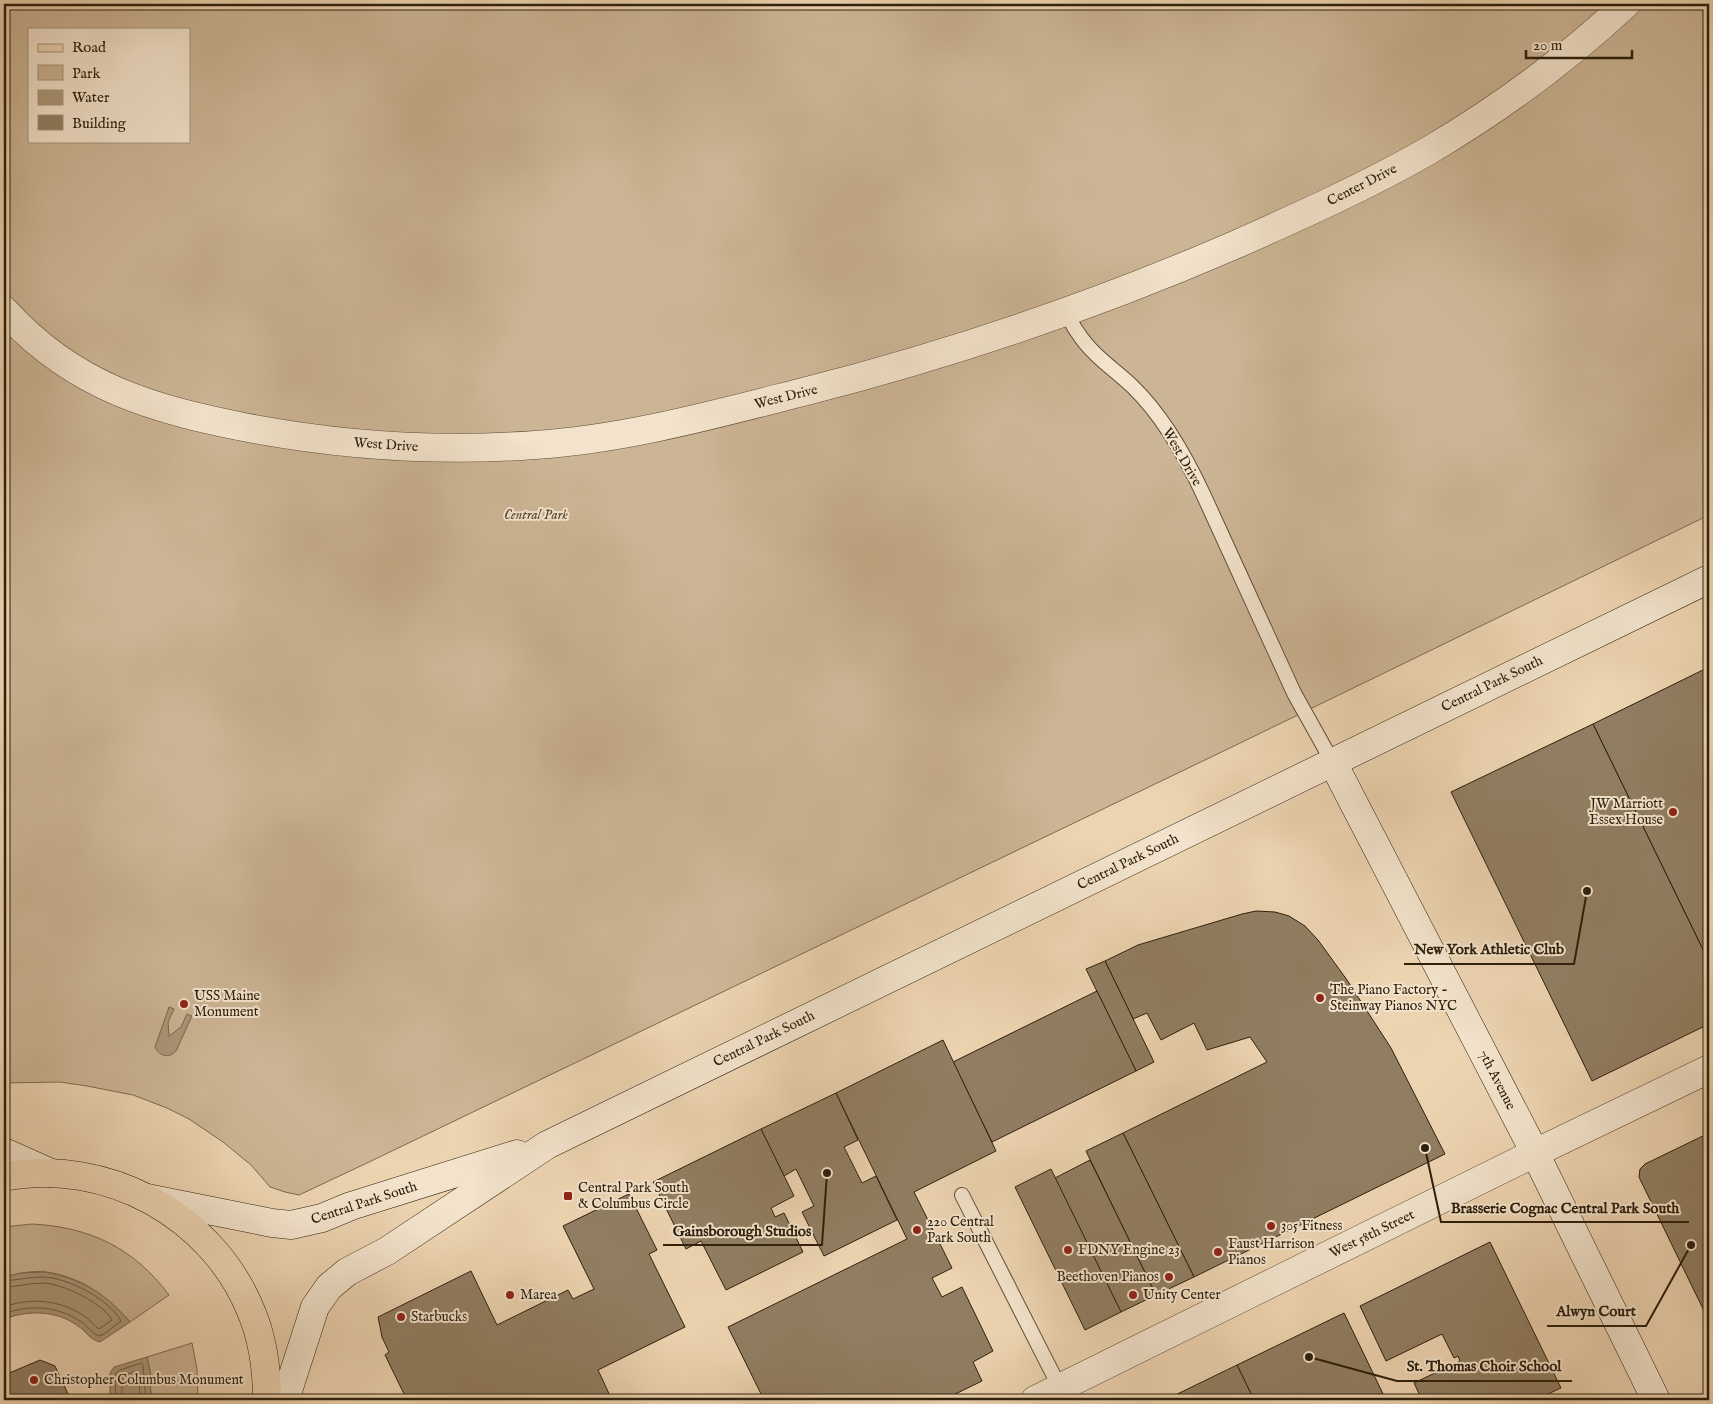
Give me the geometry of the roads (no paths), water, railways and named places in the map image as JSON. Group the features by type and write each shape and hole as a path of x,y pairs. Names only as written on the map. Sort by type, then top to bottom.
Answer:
{"main road":[{"name":"Center Drive","path":"1067,313 1163,276 1247,240 1364,184 1427,151 1477,120 1558,63 1588,39 1626,4"},
{"name":"West Drive","path":"4,310 33,339 76,371 106,388 171,412 298,437 410,448 537,445 596,438 645,429 715,414 880,373 1067,313"},
{"name":"Central Park South","path":"286,1400 315,1307 329,1287 347,1272 387,1251 547,1145 1709,579"},
{"name":"7th Avenue","path":"1333,763 1535,1153 1656,1400"},
{"name":"West 58th Street","path":"1035,1400 1535,1153 1709,1070"},
{"name":"Central Park South","path":"147,1198 272,1223 291,1225 322,1218 351,1206 547,1145"},
{"path":"4,1152 51,1173"},
{"path":"4,1177 51,1173 77,1175 100,1180 122,1187 168,1209 195,1230 214,1250 230,1272 251,1311 258,1330 266,1370 268,1400"}],"lane":[{"name":"West Drive","path":"1067,313 1077,333 1094,353 1133,387 1156,413 1191,468 1294,693 1333,763"},
{"path":"962,1195 1060,1388"}],"water":[{"path":"169,1007 174,1009 168,1022 169,1036 181,1027 187,1014 192,1016 176,1051 167,1056 159,1053 155,1047"},
{"path":"45,1272 82,1283 102,1295 130,1322 100,1342 69,1321 51,1314 32,1313 4,1319 4,1277 21,1273"},
{"path":"147,1357 150,1371 151,1400 110,1400 110,1373 114,1367"}],"place":[{"name":"JW Marriott Essex House","path":"1673,812"},
{"name":"New York Athletic Club","path":"1587,891"},
{"name":"The Piano Factory - Steinway Pianos NYC","path":"1320,998"},
{"name":"USS Maine Monument","path":"184,1004"},
{"name":"Brasserie Cognac Central Park South","path":"1425,1148"},
{"name":"Gainsborough Studios","path":"827,1173"},
{"name":"Central Park South & Columbus Circle","path":"568,1196"},
{"name":"305 Fitness","path":"1271,1226"},
{"name":"220 Central Park South","path":"917,1230"},
{"name":"Alwyn Court","path":"1691,1245"},
{"name":"FDNY Engine 23","path":"1068,1250"},
{"name":"Faust Harrison Pianos","path":"1218,1252"},
{"name":"Beethoven Pianos","path":"1169,1277"},
{"name":"Marea","path":"510,1295"},
{"name":"Unity Center","path":"1133,1295"},
{"name":"Starbucks","path":"401,1317"},
{"name":"St. Thomas Choir School","path":"1309,1357"},
{"name":"Christopher Columbus Monument","path":"34,1380"}],"park label":[{"name":"Central Park","path":"536,515"}]}
